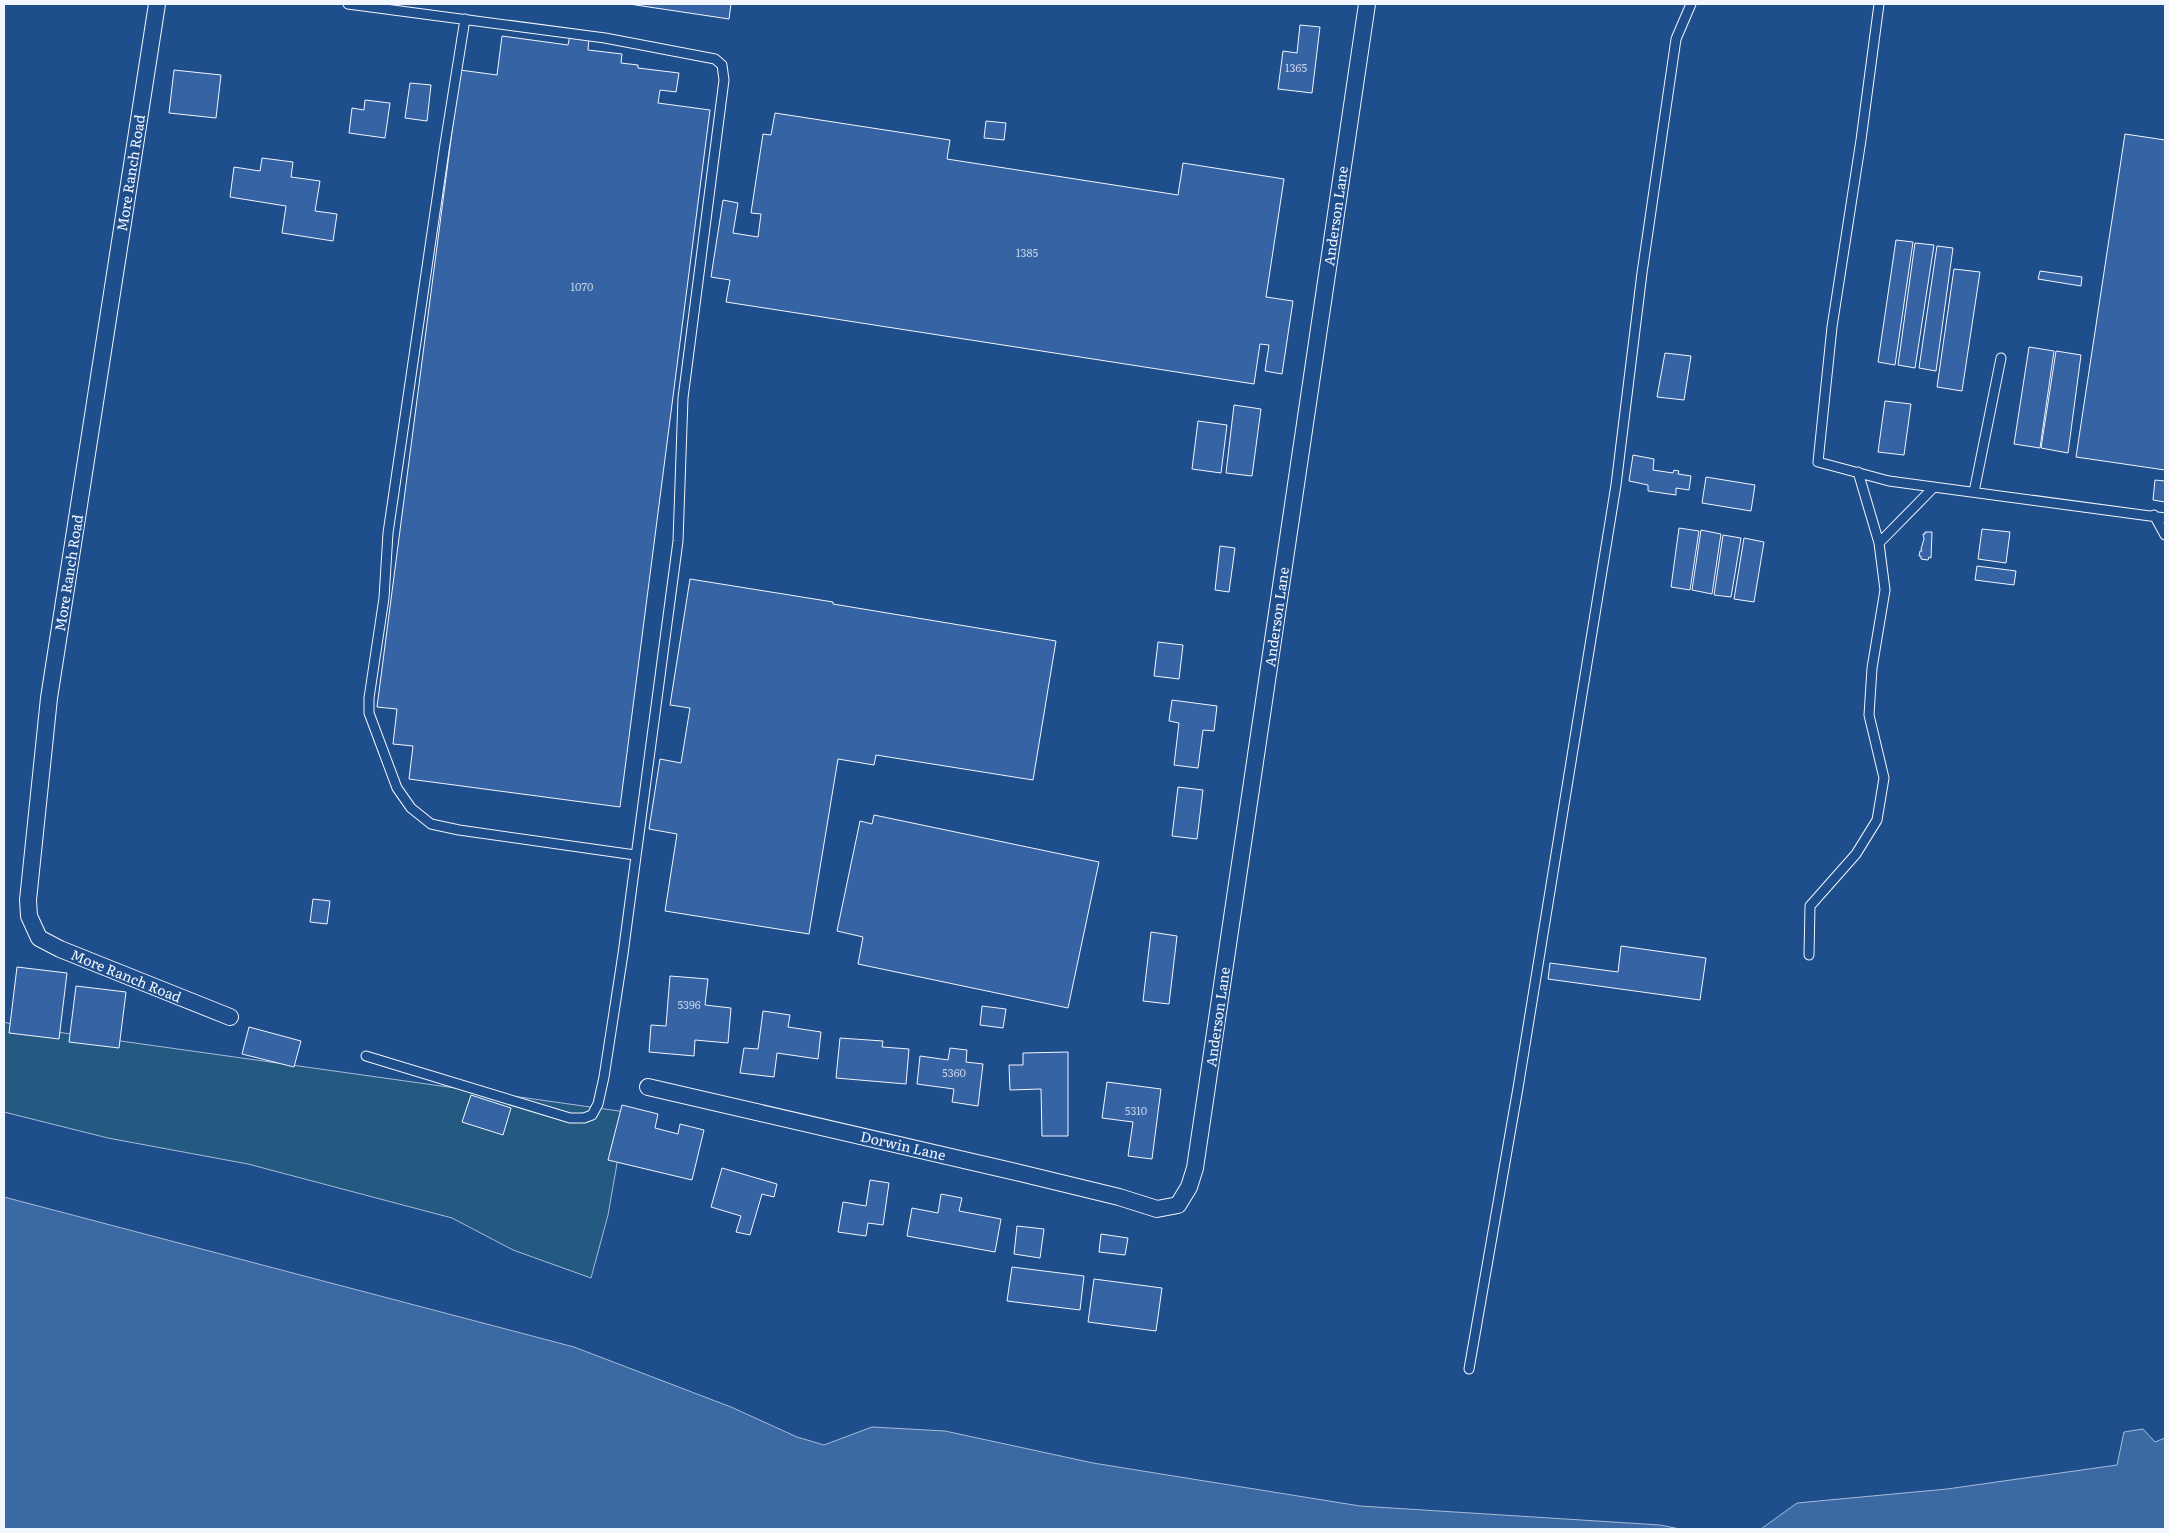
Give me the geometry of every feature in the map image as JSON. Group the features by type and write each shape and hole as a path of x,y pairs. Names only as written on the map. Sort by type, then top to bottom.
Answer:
{"street":[{"name":"More Ranch Road","path":"158,4 49,698 28,900 30,916 39,938 60,949 230,1017"},
{"name":"Anderson Lane","path":"1157,1209 1178,1205 1189,1187 1195,1168 1367,4"},
{"name":"Dorwin Lane","path":"648,1087 1038,1178 1157,1209"}],"lane":[{"path":"348,4 605,38 715,59 722,65 724,80 683,398 678,541 604,1077 598,1104 592,1116 570,1118 545,1112 366,1056"},
{"path":"1469,1370 1518,1088 1616,485 1642,273 1676,39 1691,4"},
{"path":"1879,4 1832,327 1818,462 1889,481 2165,518"},
{"path":"465,19 388,533 384,598 368,698 369,713 397,788 411,808 431,824 459,830 635,855"},
{"path":"1974,492 2001,358"},
{"path":"1810,955 1810,906 1856,854 1877,820 1884,778 1869,715 1872,668 1885,590 1878,543 1858,472"},
{"path":"1878,543 1934,487"},
{"path":"2154,516 2165,535"}],"shaded area":[{"path":"4,1022 21,1027 626,1112 608,1215 591,1278 513,1250 452,1218 248,1164 108,1138 4,1112"},
{"path":"4,1197 574,1347 731,1407 797,1437 824,1445 872,1427 945,1431 1093,1463 1360,1506 1660,1525 1680,1529 4,1529"},
{"path":"2143,1429 2155,1442 2165,1438 2165,1529 1761,1529 1797,1503 1947,1489 2117,1465 2124,1432"}],"building":[{"path":"629,4 731,4 729,19"},
{"path":"1300,25 1320,27 1312,93 1278,89 1283,51 1297,53"},
{"path":"570,35 589,38 588,50 622,54 621,63 638,65 638,68 679,73 676,92 660,90 658,103 710,110 620,807 409,779 413,746 393,744 397,709 377,707 460,70 497,75 502,36 568,45"},
{"path":"174,70 221,75 216,118 169,113"},
{"path":"410,83 431,85 427,121 405,118"},
{"path":"365,100 390,103 385,138 349,133 352,108 364,110"},
{"path":"775,113 950,140 947,159 1178,195 1183,163 1284,179 1266,297 1293,301 1282,374 1265,371 1269,345 1260,344 1254,384 726,302 730,280 711,277 723,200 738,203 733,233 758,237 761,214 751,213 763,134 771,135"},
{"path":"986,121 1006,123 1004,140 984,138"},
{"path":"2125,134 2165,140 2165,470 2076,457"},
{"path":"262,158 293,162 291,177 320,181 315,211 337,214 333,241 282,233 286,206 230,197 234,167 260,171"},
{"path":"1896,240 1913,242 1895,365 1878,362"},
{"path":"1915,243 1934,245 1915,368 1898,365"},
{"path":"1937,246 1953,248 1936,371 1919,368"},
{"path":"1954,269 1980,272 1962,391 1937,387"},
{"path":"2040,271 2082,277 2081,286 2038,279"},
{"path":"2029,347 2054,351 2040,448 2014,444"},
{"path":"2056,351 2081,355 2068,453 2041,448"},
{"path":"1665,353 1691,356 1684,400 1657,397"},
{"path":"1885,401 1911,404 1904,455 1878,452"},
{"path":"1234,405 1261,409 1252,476 1226,473"},
{"path":"1198,421 1227,425 1221,473 1192,469"},
{"path":"1633,455 1654,459 1653,470 1673,473 1674,470 1679,471 1678,474 1691,476 1689,490 1676,488 1676,495 1648,491 1648,485 1629,481"},
{"path":"1706,477 1755,485 1751,511 1702,503"},
{"path":"2155,480 2165,481 2165,502 2153,500"},
{"path":"1679,528 1699,531 1690,590 1671,587"},
{"path":"1982,529 2010,532 2006,563 1978,559"},
{"path":"1701,530 1721,534 1712,594 1692,590"},
{"path":"1925,532 1932,532 1931,558 1929,557 1928,560 1921,559 1921,556 1919,556 1920,551 1922,551 1923,534"},
{"path":"1723,535 1741,538 1731,597 1714,595"},
{"path":"1744,538 1764,542 1754,602 1734,599"},
{"path":"1220,546 1235,548 1229,592 1215,590"},
{"path":"1977,566 2016,571 2014,585 1975,580"},
{"path":"690,579 1056,641 1033,780 876,755 874,765 838,759 809,934 665,911 677,834 649,829 660,759 681,763 690,708 670,705"},
{"path":"1158,642 1183,645 1179,679 1154,676"},
{"path":"1172,700 1217,706 1214,731 1203,730 1198,768 1174,765 1179,723 1169,721"},
{"path":"1178,787 1203,790 1197,839 1172,836"},
{"path":"874,815 1099,862 1068,1008 858,964 863,937 837,931 860,821 872,824"},
{"path":"313,899 330,901 327,924 310,922"},
{"path":"1151,932 1177,936 1169,1004 1143,1001"},
{"path":"1621,946 1706,958 1700,1000 1548,979 1550,963 1618,972"},
{"path":"17,967 67,973 59,1039 9,1033"},
{"path":"670,976 708,979 705,1005 731,1008 728,1043 695,1040 694,1056 649,1052 651,1025 666,1026"},
{"path":"76,986 126,992 119,1048 69,1042"},
{"path":"982,1006 1006,1009 1003,1028 980,1025"},
{"path":"763,1011 790,1015 788,1027 821,1032 818,1059 777,1053 774,1077 740,1073 744,1048 758,1049"},
{"path":"249,1027 301,1041 294,1067 242,1054"},
{"path":"840,1038 883,1041 882,1047 909,1049 906,1084 836,1078"},
{"path":"950,1048 967,1050 966,1062 983,1064 978,1106 952,1102 954,1089 917,1084 920,1056 948,1060"},
{"path":"1068,1052 1068,1136 1042,1136 1041,1089 1010,1090 1009,1065 1023,1065 1023,1053"},
{"path":"1107,1082 1161,1089 1152,1159 1128,1156 1133,1122 1102,1118"},
{"path":"471,1095 511,1108 503,1135 462,1122"},
{"path":"622,1105 658,1114 655,1128 678,1134 680,1124 704,1130 692,1180 608,1160"},
{"path":"722,1168 777,1184 774,1197 762,1194 750,1235 736,1232 741,1216 711,1207"},
{"path":"870,1180 889,1183 883,1225 868,1223 866,1236 838,1232 843,1202 866,1206"},
{"path":"941,1194 962,1198 959,1211 1001,1219 995,1252 907,1236 912,1208 938,1213"},
{"path":"1017,1226 1044,1229 1040,1258 1014,1254"},
{"path":"1101,1234 1128,1238 1125,1255 1099,1252"},
{"path":"1012,1267 1084,1276 1080,1310 1007,1301"},
{"path":"1094,1279 1162,1288 1156,1331 1088,1322"}]}
